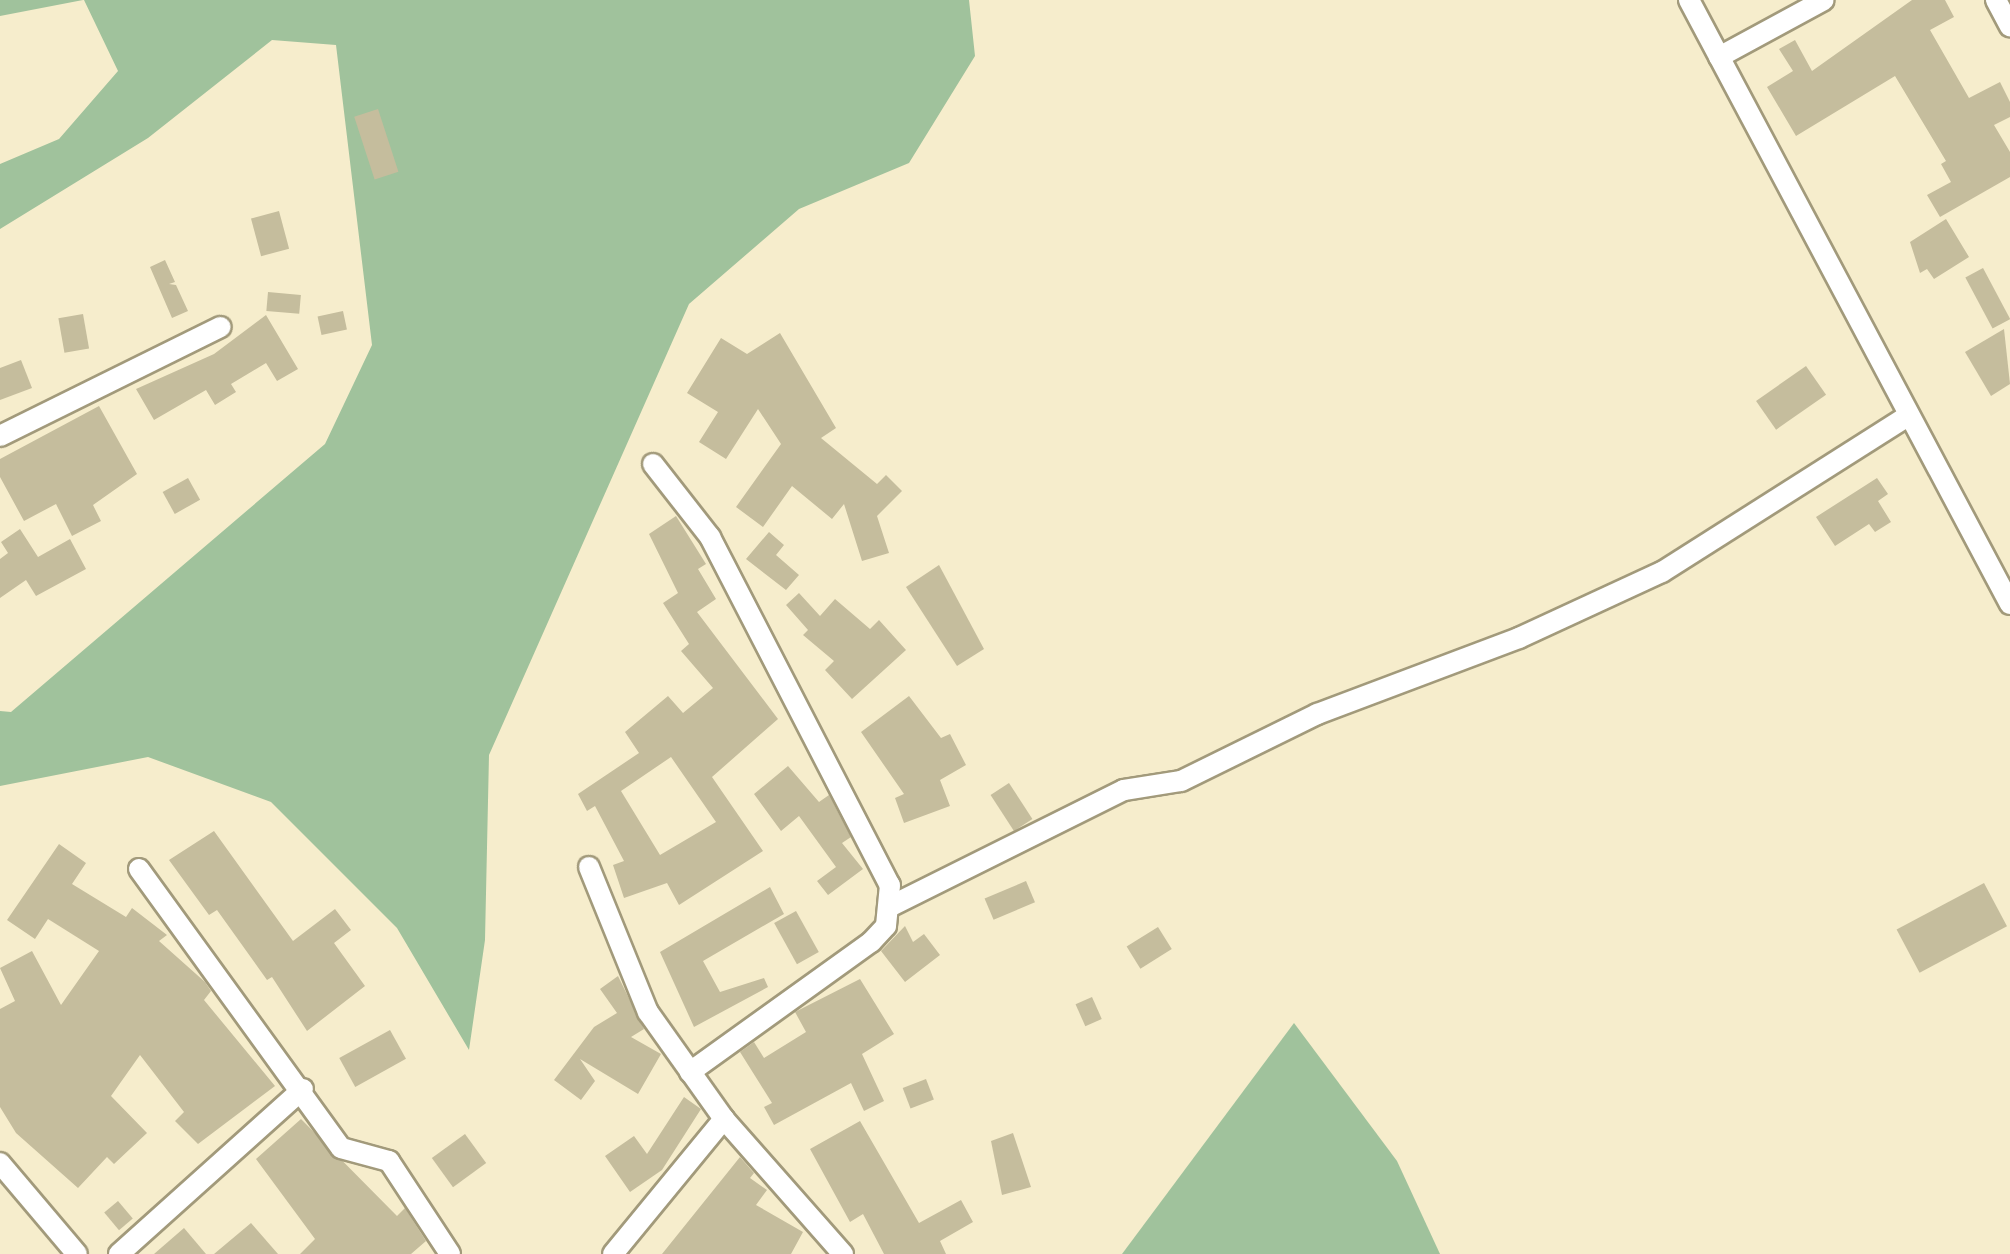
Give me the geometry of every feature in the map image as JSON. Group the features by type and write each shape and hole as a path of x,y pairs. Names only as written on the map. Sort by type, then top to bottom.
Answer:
{"street":[{"path":"1689,0 1906,417 2010,604"},
{"path":"1719,57 1824,0"},
{"path":"1996,0 2010,26"},
{"path":"0,436 221,327"},
{"path":"690,1072 871,942 891,906 1124,790 1181,781 1317,714 1519,638 1662,572 1906,417"},
{"path":"653,464 710,537 881,865 891,906"},
{"path":"589,867 622,963 690,1072 724,1119 843,1254"},
{"path":"139,869 303,1089 341,1148 389,1161 450,1254"},
{"path":"119,1254 303,1089"},
{"path":"613,1254 724,1119"},
{"path":"0,1163 77,1254"}],"green space":[{"path":"0,0 83,0 0,16"},
{"path":"84,0 969,0 975,56 909,163 799,209 689,304 489,755 485,940 469,1050 397,928 271,802 148,757 0,786 0,711 11,712 325,444 372,345 336,45 272,40 148,138 0,229 0,164 59,139 118,71"},
{"path":"1294,1023 1397,1161 1440,1254 1122,1254"}],"building":[{"path":"1912,0 1945,0 1954,17 1930,30 1969,98 2000,82 2010,102 2010,117 1994,125 2010,152 2010,177 1940,217 1927,195 1951,182 1941,164 1946,161 1895,76 1796,136 1767,87 1793,71 1779,49 1795,40 1812,71"},
{"path":"378,109 398,172 375,179 354,117"},
{"path":"279,211 289,249 261,256 251,219"},
{"path":"1946,219 1969,257 1934,279 1927,269 1920,273 1910,242"},
{"path":"165,260 175,282 169,284 176,285 188,311 172,318 150,267"},
{"path":"1983,268 2010,319 1993,329 1965,277"},
{"path":"268,292 301,295 299,314 266,311"},
{"path":"343,311 347,330 322,335 318,316"},
{"path":"83,314 89,348 64,353 58,318"},
{"path":"266,315 298,369 277,381 266,363 231,384 236,392 215,405 206,390 154,420 136,389 214,354"},
{"path":"2004,329 2010,384 1991,396 1965,352"},
{"path":"780,333 836,428 821,438 877,484 886,475 902,491 877,516 889,553 862,561 844,504 832,519 792,486 763,527 736,507 781,444 758,409 726,459 699,442 718,412 687,393 721,338 747,354"},
{"path":"21,360 32,388 0,400 0,368"},
{"path":"1806,366 1826,395 1776,430 1756,401"},
{"path":"99,406 137,474 93,505 101,521 72,536 56,504 24,521 0,477 0,459"},
{"path":"188,478 200,500 175,514 163,492"},
{"path":"1877,478 1888,494 1878,501 1891,522 1875,532 1869,524 1835,546 1816,517"},
{"path":"676,516 706,564 698,569 716,599 697,612 778,719 712,777 763,851 679,905 667,883 624,898 613,865 624,861 595,806 587,811 578,794 639,753 625,732 668,696 683,713 713,688 681,651 689,644 663,603 678,593 649,534","holes":["671,757 716,822 660,855 621,791"]},
{"path":"20,529 38,557 70,539 86,569 36,596 26,580 0,598 0,559 8,553 1,542"},
{"path":"769,532 784,545 776,555 799,575 786,590 746,559"},
{"path":"939,565 984,649 957,666 906,587"},
{"path":"799,593 820,616 835,599 870,629 879,620 906,650 852,699 825,670 834,661 803,635 808,630 786,605"},
{"path":"909,696 941,738 950,734 966,765 940,780 950,806 904,823 895,798 904,794 861,732"},
{"path":"788,766 819,802 829,795 851,837 842,843 863,869 828,895 817,881 836,867 799,816 781,831 754,794"},
{"path":"1009,783 1032,819 1014,831 991,795"},
{"path":"214,831 293,941 335,909 351,930 334,943 365,986 307,1031 272,977 267,980 217,910 209,915 169,860"},
{"path":"59,844 86,863 72,884 126,917 132,908 167,935 159,941 205,982 211,991 204,1000 275,1086 198,1144 175,1121 184,1112 140,1055 111,1096 147,1133 114,1164 107,1157 78,1188 16,1133 0,1107 0,1009 15,1001 0,968 32,951 61,1005 99,951 48,919 35,939 7,920"},
{"path":"1026,881 1035,902 994,920 985,899"},
{"path":"1984,883 2007,926 1920,973 1897,929"},
{"path":"770,887 784,914 703,961 720,992 764,978 768,987 694,1027 660,952"},
{"path":"796,911 819,952 797,964 774,923"},
{"path":"905,926 913,942 924,934 940,955 905,982 881,951"},
{"path":"1158,927 1172,949 1140,969 1127,947"},
{"path":"618,976 644,1029 631,1037 661,1054 638,1094 580,1059 595,1081 581,1100 554,1080 594,1027 617,1013 600,989"},
{"path":"860,979 894,1034 862,1054 884,1101 864,1111 851,1083 774,1125 764,1107 772,1103 740,1052 754,1042 764,1058 806,1032 795,1012"},
{"path":"1092,997 1102,1019 1085,1026 1076,1004"},
{"path":"390,1030 406,1059 355,1087 339,1058"},
{"path":"926,1079 934,1100 911,1108 903,1088"},
{"path":"684,1097 701,1109 662,1170 630,1192 605,1156 634,1136 647,1154"},
{"path":"301,1119 397,1216 405,1208 426,1241 411,1254 300,1254 315,1239 256,1159"},
{"path":"860,1121 919,1223 961,1200 973,1222 940,1241 946,1254 884,1254 863,1214 850,1222 810,1149"},
{"path":"1013,1133 1031,1187 1002,1195 991,1141"},
{"path":"465,1134 486,1163 453,1187 432,1158"},
{"path":"740,1157 754,1173 750,1178 767,1190 756,1205 803,1232 791,1254 662,1254"},
{"path":"118,1201 133,1219 119,1230 104,1213"},
{"path":"251,1223 278,1254 214,1254"},
{"path":"184,1228 206,1254 154,1254"}]}
